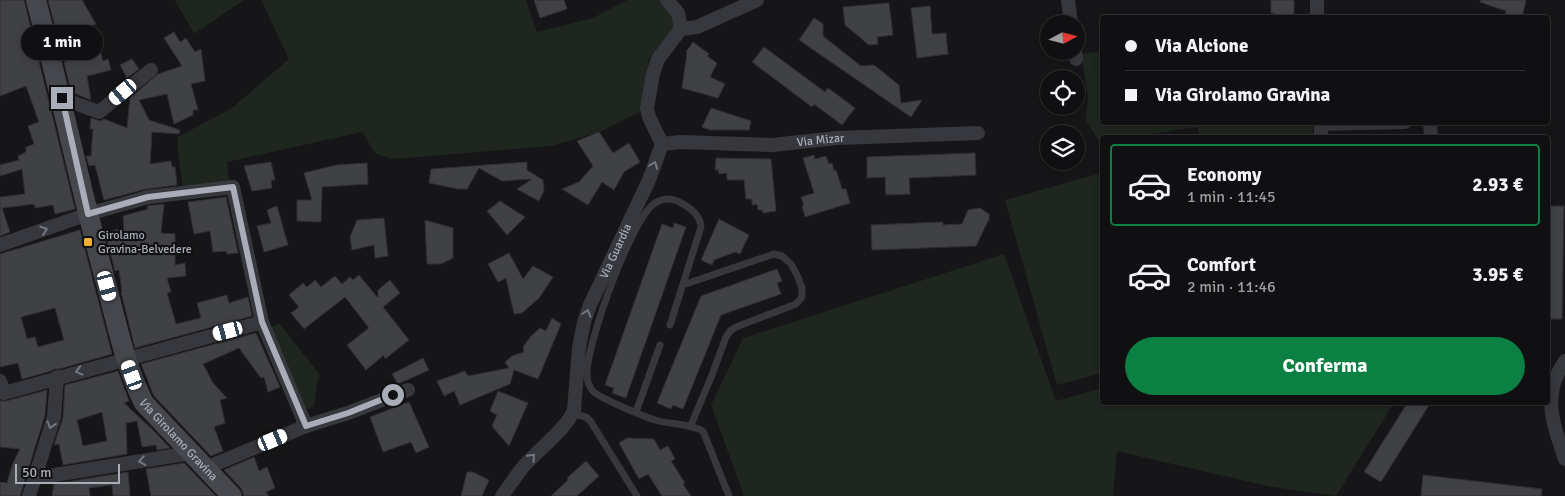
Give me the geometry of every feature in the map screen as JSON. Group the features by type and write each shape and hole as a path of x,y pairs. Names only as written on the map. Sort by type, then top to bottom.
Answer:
{"main road":[{"name":"Via Girolamo Gravina","path":"36,0 62,98 88,214 126,359 138,391 144,403 232,496"}],"street":[{"path":"667,0 678,13 681,29"},
{"path":"662,144 649,117 647,108 653,74 658,59 681,29 697,27 758,0"},
{"path":"1068,0 1070,15"},
{"path":"1317,0 1318,15"},
{"path":"62,98 99,112 151,70"},
{"path":"1321,128 1364,125"},
{"name":"Via Mizar","path":"662,144 681,142 772,145 837,138 978,133"},
{"name":"Via Guardia","path":"573,414 579,348 584,322 590,305 646,187 662,144"},
{"path":"0,245 88,214 148,197 233,187 262,322 306,426"},
{"path":"0,381 4,393 262,322"},
{"path":"1565,361 1559,370 1553,386 1551,403 1552,419 1565,459"},
{"path":"29,496 54,417 57,377"},
{"path":"206,468 306,426 348,413 408,390"},
{"path":"502,496 523,467 573,414"},
{"path":"36,478 190,453"}],"lane":[{"path":"670,325 700,235 700,220 697,215 672,198 654,203 640,220 606,298 593,340 587,370 588,380 594,392 604,398 656,420 691,425 703,431 729,496"},
{"path":"683,285 774,254 782,256 790,264 802,288 802,297 796,304 730,331 691,425"},
{"path":"636,412 660,345"},
{"path":"573,414 586,417 591,422 637,496"}],"shaded area":[{"path":"175,0 244,0 194,34"},
{"path":"261,0 526,0 537,32 593,18 627,0 659,0 672,14 674,29 649,59 640,112 599,132 551,146 393,159 376,154 362,132 227,162 229,182 183,187 178,153 178,137 232,108 289,59"},
{"path":"1100,51 1100,125 1313,125 1313,135 1199,135 1197,127 1147,135 1100,135 1100,143 1086,120 1088,97 1082,60 1085,60 1085,53"},
{"path":"1098,174 1100,182 1100,374 1057,385 1005,200"},
{"path":"1004,254 1056,401 1100,389 1100,405 1393,405 1336,496 1267,486 1117,451 1113,496 744,496 711,405 743,338"},
{"path":"279,323 320,375 314,405 310,409 305,407 270,328"}],"building":[{"path":"0,0 24,0 75,209 55,214 53,205 35,208 34,204 2,208 10,232 0,236 0,197 25,194 22,169 0,176 0,165 19,160 18,156 26,152 26,147 34,144 28,126 39,122 26,86 0,96"},
{"path":"48,0 82,0 96,24 58,38"},
{"path":"534,0 564,0 567,9 540,18"},
{"path":"1271,0 1294,0 1294,15 1274,15 1274,13 1271,13"},
{"path":"1481,0 1526,0 1523,15 1505,15 1506,11 1480,2"},
{"path":"889,3 893,35 877,37 878,44 869,45 845,25 843,7"},
{"path":"930,6 932,34 946,33 948,54 917,58 911,8"},
{"path":"814,18 823,24 823,36 861,66 874,65 899,85 901,103 922,100 911,117 799,40"},
{"path":"174,32 180,42 186,38 195,52 201,49 205,81 191,84 198,110 193,110 193,115 174,124 167,94 139,100 149,120 180,130 179,134 152,132 150,164 171,161 172,167 175,167 177,185 146,189 104,200 95,165 89,166 86,156 91,156 93,129 90,129 91,118 100,121 104,119 127,128 130,98 158,74 182,66 164,38"},
{"path":"693,42 709,54 707,56 717,63 710,77 725,84 718,98 682,88 686,52"},
{"path":"764,47 825,92 828,88 855,108 842,125 814,104 812,107 752,62"},
{"path":"100,50 103,61 108,59 111,70 87,76 91,100 71,92 64,62"},
{"path":"132,59 139,69 127,78 120,65"},
{"path":"711,108 751,121 749,130 710,130 702,127"},
{"path":"599,132 613,153 629,143 640,162 624,172 614,190 602,182 588,205 562,189 579,182 593,166 577,141"},
{"path":"975,153 976,175 909,178 910,194 886,195 885,177 867,178 867,157"},
{"path":"814,155 815,159 826,156 829,164 832,163 842,189 846,189 850,203 805,217 801,197 814,193 803,158"},
{"path":"716,158 771,159 776,211 763,213 762,210 758,210 757,204 752,205 752,199 746,199 744,180 727,180 727,173 719,174 718,170 715,170"},
{"path":"271,162 275,180 271,180 272,188 252,191 244,166"},
{"path":"527,162 527,170 543,180 544,191 539,201 517,189 532,179 502,181 479,168 467,189 429,183 431,169"},
{"path":"367,163 368,184 322,187 321,222 297,221 297,200 312,200 304,173 336,165"},
{"path":"226,197 238,253 227,254 226,251 213,252 210,231 194,234 188,202"},
{"path":"500,201 525,217 507,235 487,211"},
{"path":"164,204 161,233 175,234 175,265 185,263 186,276 167,278 171,292 167,293 176,324 201,318 197,303 227,295 229,303 248,297 252,316 135,348 121,292 119,270 115,271 105,233 124,228 123,216 148,209 147,206"},
{"path":"277,206 288,245 264,252 257,226 271,223 267,210"},
{"path":"1550,206 1564,206 1562,319 1550,319"},
{"path":"980,208 989,214 989,219 976,246 872,250 871,225 943,222 943,225 962,224 968,210"},
{"path":"384,218 388,256 375,258 374,245 352,250 350,237 357,220"},
{"path":"719,219 749,235 740,254 735,252 714,260 712,265 701,260"},
{"path":"425,220 453,228 453,258 441,264 427,264"},
{"path":"674,223 686,227 626,398 612,393 614,388 605,385 662,224 673,228"},
{"path":"80,230 112,354 22,379 18,363 0,367 0,254","holes":["55,308 64,340 38,347 35,337 27,339 21,317"]},
{"path":"509,253 523,279 533,266 553,277 539,298 522,313 514,314 506,278 498,282 488,264"},
{"path":"777,269 782,281 777,283 781,294 721,315 683,409 673,405 671,409 657,403 701,296"},
{"path":"359,275 378,298 378,290 390,280 400,293 383,307 409,340 385,359 384,355 366,370 347,345 369,328 345,297 304,329 291,313 299,307 289,295 303,283 307,287 315,280 321,287 335,276 342,284 350,277 353,280"},
{"path":"552,318 561,324 538,379 514,370 510,384 460,405 454,391 444,396 437,381 465,371 468,376 509,368 505,362 512,356 524,352 523,347 531,336 540,328 546,331"},
{"path":"256,333 280,387 268,392 264,377 261,378 239,348 203,364 213,383 227,398 220,400 225,423 214,427 223,451 211,456 154,396 141,364"},
{"path":"423,358 429,370 398,384 392,374"},
{"path":"118,371 129,401 124,403 170,448 157,450 156,445 142,447 137,421 126,423 127,454 63,465 59,444 54,445 63,418 65,385","holes":["102,412 107,441 83,446 77,420"]},
{"path":"47,390 45,415 20,496 0,496 0,482 7,483 13,463 20,449 0,447 0,401"},
{"path":"498,391 528,403 509,446 492,426 497,415 490,411"},
{"path":"409,402 429,447 416,453 411,442 383,452 370,417"},
{"path":"1406,405 1429,405 1381,482 1364,472"},
{"path":"627,438 654,439 660,450 668,446 675,459 671,461 691,496 662,496 648,474 639,479 619,443"},
{"path":"254,457 259,471 267,467 275,488 266,492 269,496 244,496 241,488 224,470"},
{"path":"586,461 599,476 577,496 551,496 568,480 567,478"},
{"path":"184,463 216,496 151,496 146,469"},
{"path":"128,472 130,496 113,496 112,485 89,488 90,496 52,496 54,484"},
{"path":"467,472 473,472 489,480 482,496 461,496"},
{"path":"1423,475 1542,489 1541,496 1421,496"}],"place":[{"name":"Girolamo Gravina-Belvedere","path":"88,242"}],"route":[{"path":"62,98 88,214 148,197 233,187 262,322 306,426 348,413 393,395"}]}
